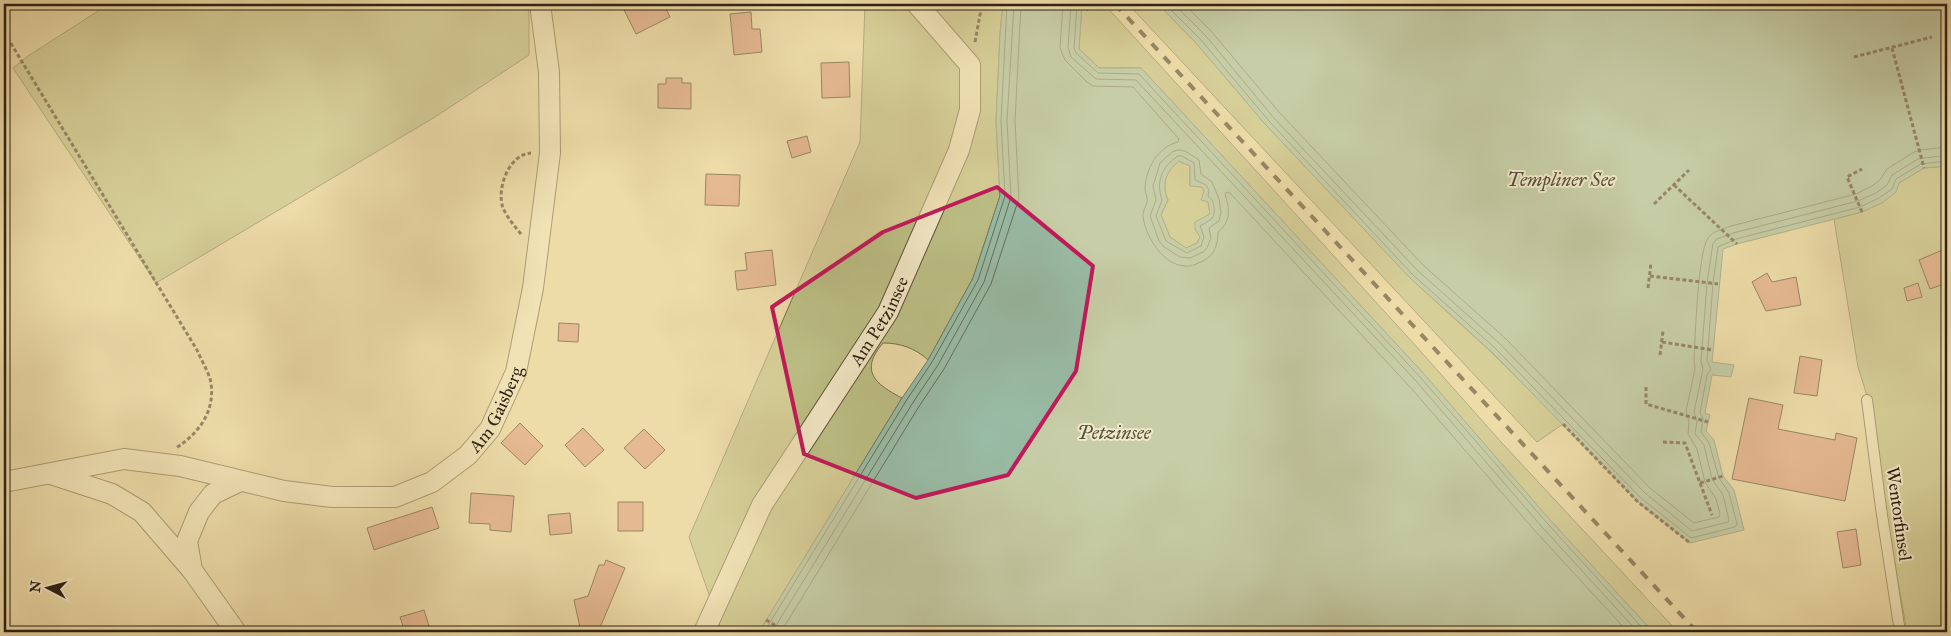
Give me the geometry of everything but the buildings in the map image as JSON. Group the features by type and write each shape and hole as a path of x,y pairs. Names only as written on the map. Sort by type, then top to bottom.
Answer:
{"street":[{"name":"Am Gaisberg","path":"4,482 124,459 180,466 284,491 332,497 395,497 432,482 468,455 490,429 516,372 533,288 550,153 549,72 540,4"},
{"path":"917,4 970,65"},
{"name":"Am Petzinsee","path":"704,632 762,505 888,312 959,150 970,110 970,65"},
{"path":"48,473 112,494 142,512 192,570 236,632"},
{"path":"192,570 187,541 199,512 213,494 240,481"}],"lane":[{"name":"Wentorfinsel","path":"1868,400 1881,508 1900,632"}],"path":[{"path":"970,65 982,4"},
{"path":"1076,4 1076,6 1086,10 1093,4"},
{"path":"4,32 197,350 210,382 211,401 204,422 191,438 171,451"},
{"path":"1854,58 1932,37"},
{"path":"1892,48 1924,168"},
{"path":"538,246 527,242 503,208 502,188 505,175 514,162 525,153 550,153"},
{"path":"1862,169 1847,177 1862,212"},
{"path":"1654,204 1689,170"},
{"path":"1674,184 1737,244"},
{"path":"1648,288 1651,263"},
{"path":"1650,276 1718,284"},
{"path":"1660,355 1663,331"},
{"path":"1662,342 1713,350"},
{"path":"1646,387 1646,404 1708,422"},
{"path":"1563,424 1638,502 1690,543"},
{"path":"1663,442 1685,443 1712,515"},
{"path":"1700,483 1723,476"},
{"path":"766,620 787,632"}],"highlighted area":[{"path":"997,187 1093,266 1076,371 1008,475 916,498 804,454 772,307 883,232"}],"green space":[{"path":"109,4 529,4 529,55 435,117 156,283 13,68 28,56"},
{"path":"865,4 1003,4 996,121 1000,196 973,278 928,360 913,349 895,344 883,343 876,353 872,361 871,369 873,376 884,387 902,398 759,632 722,632 689,537 860,142"},
{"path":"1082,4 1104,4 1501,442 1678,632 1653,632 1550,520 1424,374 1141,68 1099,68 1079,49"},
{"path":"1128,4 1158,4 1197,44 1265,124 1410,278 1491,352 1563,424 1537,442"},
{"path":"1179,161 1190,166 1190,185 1202,187 1210,214 1195,229 1200,237 1197,243 1186,248 1170,237 1161,215 1168,200 1165,188 1166,178"},
{"path":"1947,166 1947,632 1907,632 1869,402 1858,367 1834,219 1862,212 1899,183 1924,168"}],"water":[{"name":"Petzinsee","path":"1003,4 1082,4 1079,49 1099,68 1141,68 1424,374 1550,520 1653,632 759,632 902,398 928,360 973,278 1000,196 996,121","holes":["1179,161 1190,166 1190,186 1202,187 1204,191 1201,200 1208,202 1210,214 1195,222 1195,229 1200,237 1197,243 1186,248 1170,237 1161,215 1168,200 1165,188 1168,174"]},
{"name":"Templiner See","path":"1158,4 1947,4 1947,166 1924,168 1899,183 1896,192 1882,203 1862,212 1723,249 1712,362 1734,365 1731,377 1712,375 1705,413 1710,415 1706,431 1714,440 1723,476 1734,490 1744,530 1690,543 1638,502 1492,352 1410,278 1265,124 1197,44"}],"railway":[{"path":"1115,4 1697,632"}]}
